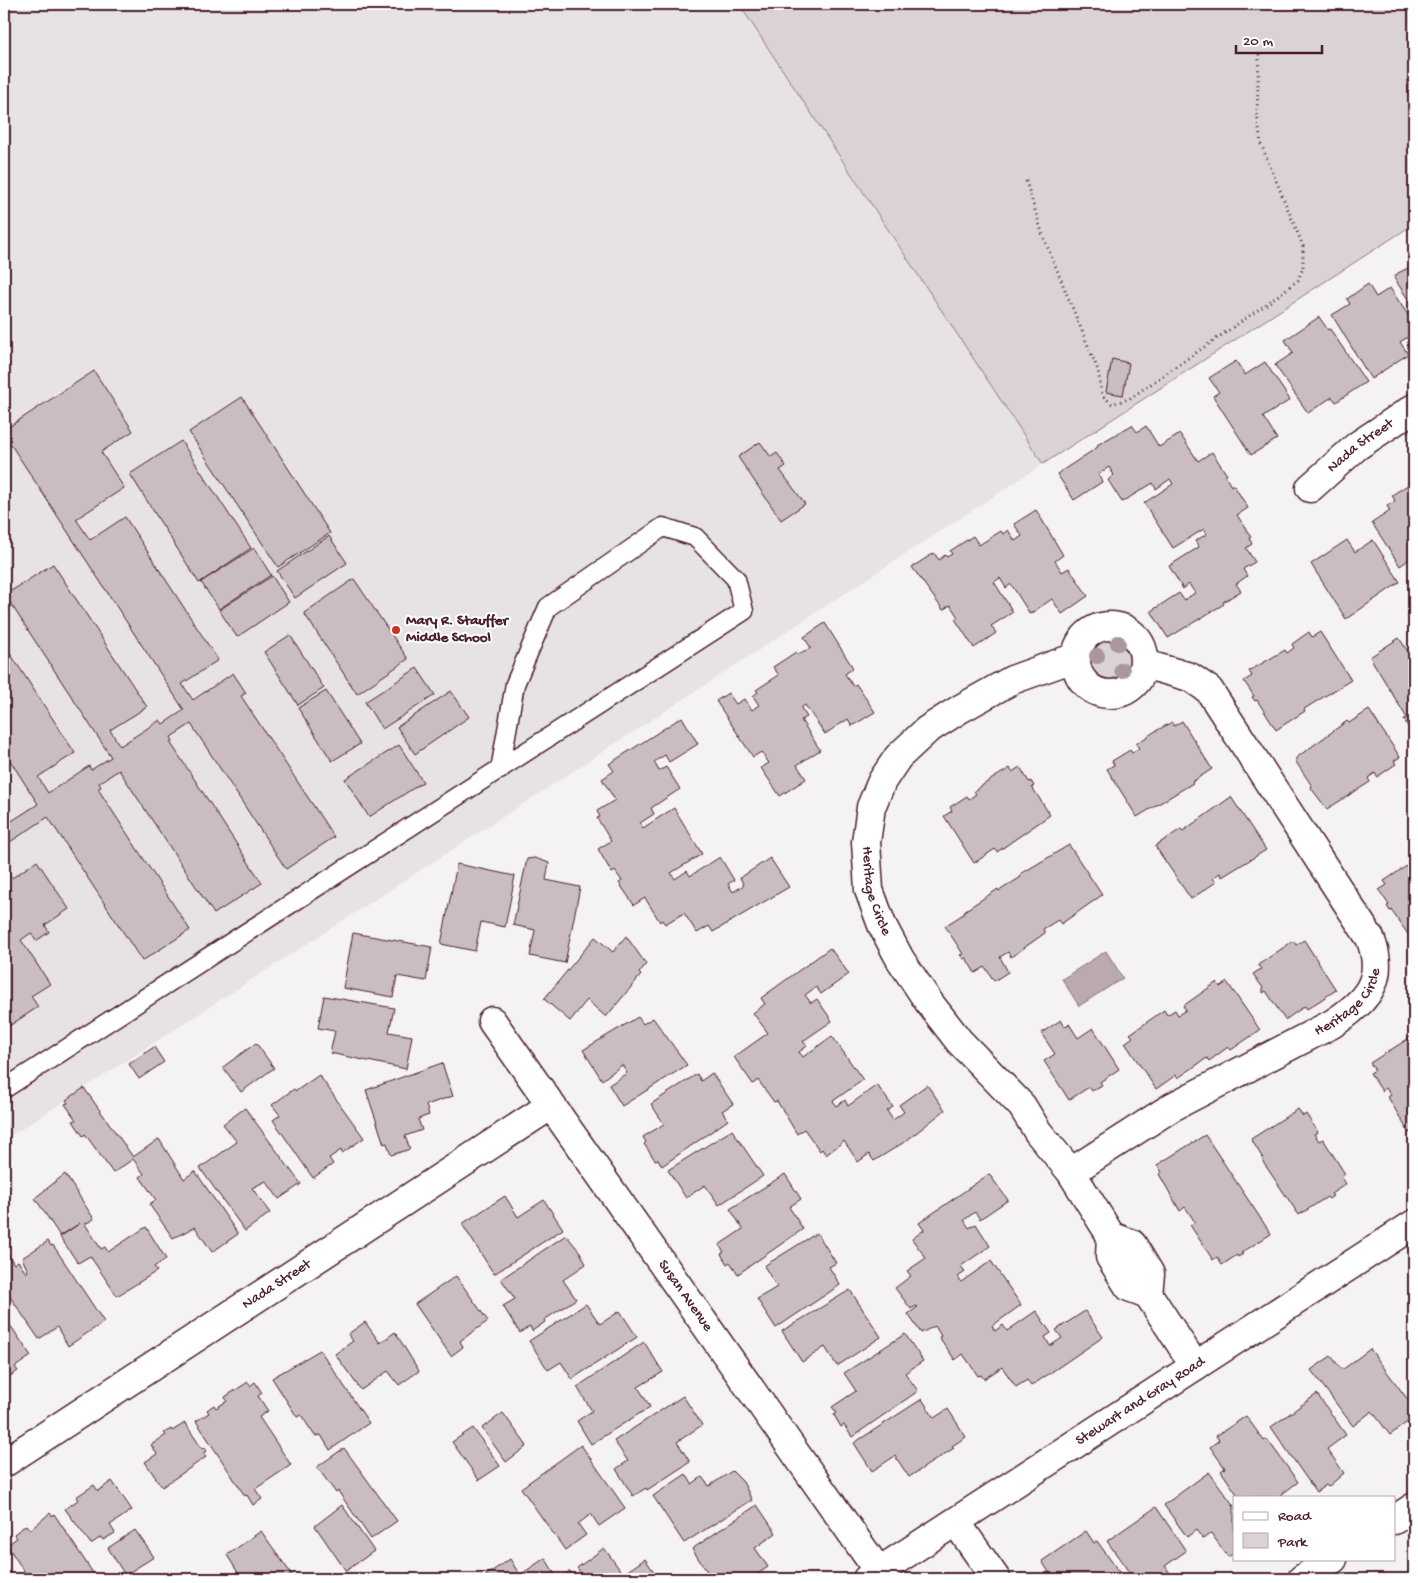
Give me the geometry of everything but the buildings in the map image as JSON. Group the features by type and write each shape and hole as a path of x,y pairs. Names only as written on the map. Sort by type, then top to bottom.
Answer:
{"street":[{"name":"Nada Street","path":"1310,488 1357,446 1414,408"},
{"path":"1114,626 1124,629 1136,639 1144,653 1144,664 1141,675 1134,684 1124,691 1113,694 1101,693 1091,688 1082,679 1076,657 1079,646 1093,630 1114,626"},
{"name":"Heritage Circle","path":"1076,657 1012,680 960,709 927,730 898,758 882,780 871,807 866,842 869,890 882,925 900,959 928,1001 959,1041 1022,1106 1038,1132 1072,1172 1111,1236 1110,1257 1129,1287 1148,1294 1195,1366"},
{"name":"Heritage Circle","path":"1072,1172 1172,1108 1332,1024 1355,1009 1368,992 1376,973 1376,954 1370,938 1209,690 1190,677 1144,664"},
{"name":"Susan Avenue","path":"492,1021 873,1576"},
{"name":"Nada Street","path":"4,1463 550,1106"},
{"name":"Stewart and Gray Road","path":"873,1576 1414,1224"},
{"path":"1396,1519 1414,1507"},
{"path":"956,1522 996,1579"},
{"path":"1302,1579 1331,1560"}],"lane":[{"path":"4,1089 500,770 744,610 736,579 695,537 662,527 548,607 515,684 500,770"}],"path":[{"path":"1026,181 1046,245 1098,370 1102,395 1112,404 1129,399 1271,301 1298,280 1303,268 1303,246 1261,144 1256,114 1259,54"}],"shaded area":[{"name":"Mary R. Stauffer Middle School","path":"4,4 739,4 1043,464 4,1140"},
{"path":"1106,951 1123,978 1079,1006 1062,979"}],"green space":[{"path":"739,4 1414,4 1414,224 1043,464"},
{"path":"1110,635 1120,637 1128,643 1134,651 1136,661 1134,671 1128,679 1120,685 1110,687 1100,685 1092,679 1086,671 1084,661 1086,651 1092,643 1100,637"}],"place":[{"name":"Mary R. Stauffer Middle School","path":"396,630"}]}
